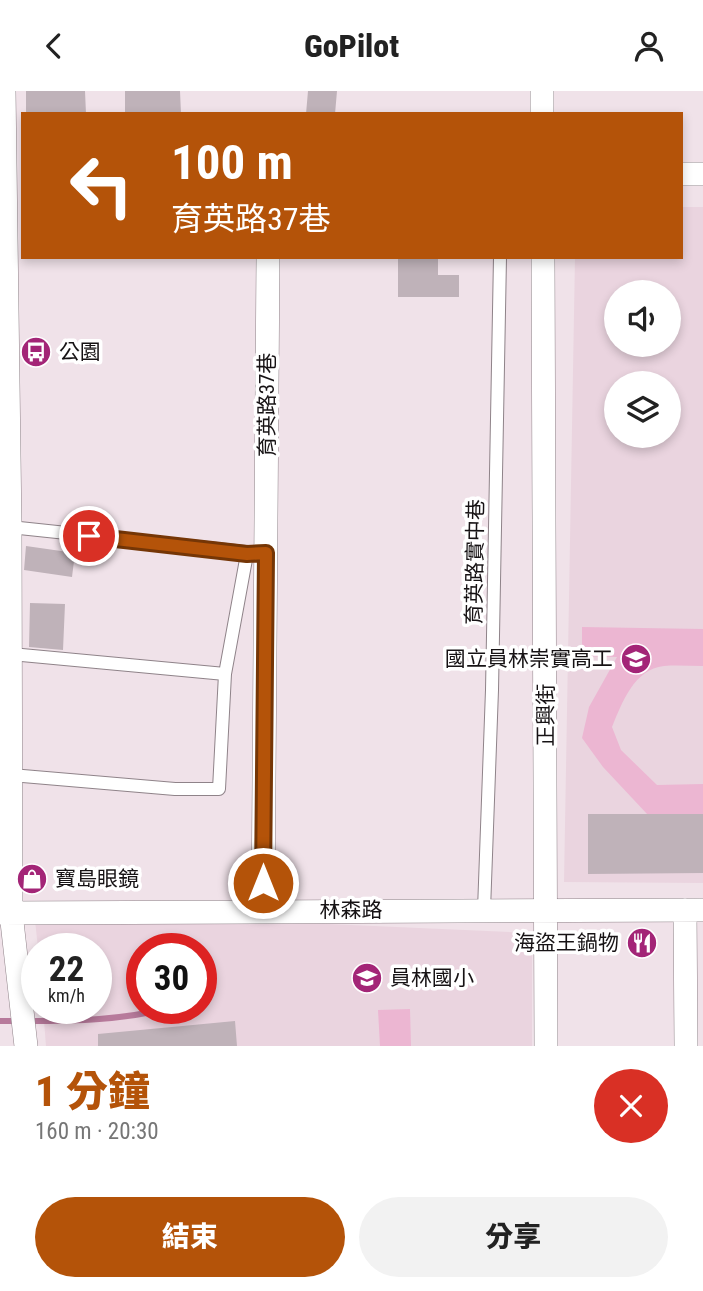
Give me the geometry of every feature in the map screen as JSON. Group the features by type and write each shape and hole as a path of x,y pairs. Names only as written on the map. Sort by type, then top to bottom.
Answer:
{"street":[{"path":"5,91 10,178 11,775 6,913 26,1046"},
{"path":"542,91 542,112"},
{"path":"683,174 703,174"},
{"name":"育英路37巷","path":"263,911 257,553 268,259"},
{"name":"正興街","path":"543,259 546,1046"},
{"path":"686,1046 694,910"},
{"name":"林森路","path":"6,913 694,910"}],"lane":[{"name":"育英路實中巷","path":"484,910 492,690 499,259"},
{"path":"10,527 257,553 225,674 219,789 175,789 11,775"},
{"path":"10,654 225,674"}],"shaded area":[{"name":"國立員林崇實高工","path":"683,207 703,207 703,883 564,882 575,259 683,259"},
{"path":"582,627 703,629 703,666 664,666 645,673 630,689 612,727 621,750 657,785 703,784 703,815 648,815 603,767 582,738 589,707 617,657 582,656"},
{"name":"員林國小","path":"34,911 532,933 532,1046 46,1046 44,1024 112,1024 112,933 36,933"},
{"path":"410,1009 411,1046 380,1046 378,1010"}],"building":[{"path":"26,91 85,91 86,112 26,112"},
{"path":"125,91 180,91 181,112 125,112"},
{"path":"308,91 337,91 335,112 306,112"},
{"path":"398,259 438,259 438,275 459,275 459,297 398,297"},
{"path":"26,546 75,553 72,577 24,570"},
{"path":"30,603 65,604 63,650 29,647"},
{"path":"588,814 703,814 703,873 588,874"},
{"path":"235,1021 237,1046 98,1046 98,1034"}],"waterway":[{"path":"112,1017 126,1016"},
{"path":"0,1021 18,1021"}],"place":[{"name":"公園","path":"36,352"},
{"name":"國立員林崇實高工","path":"636,659"},
{"name":"寶島眼鏡","path":"32,879"},
{"name":"海盜王鍋物","path":"642,943"},
{"name":"員林國小","path":"367,978"}],"route":[{"path":"89,536 247,554 266,553 263,883"}]}
